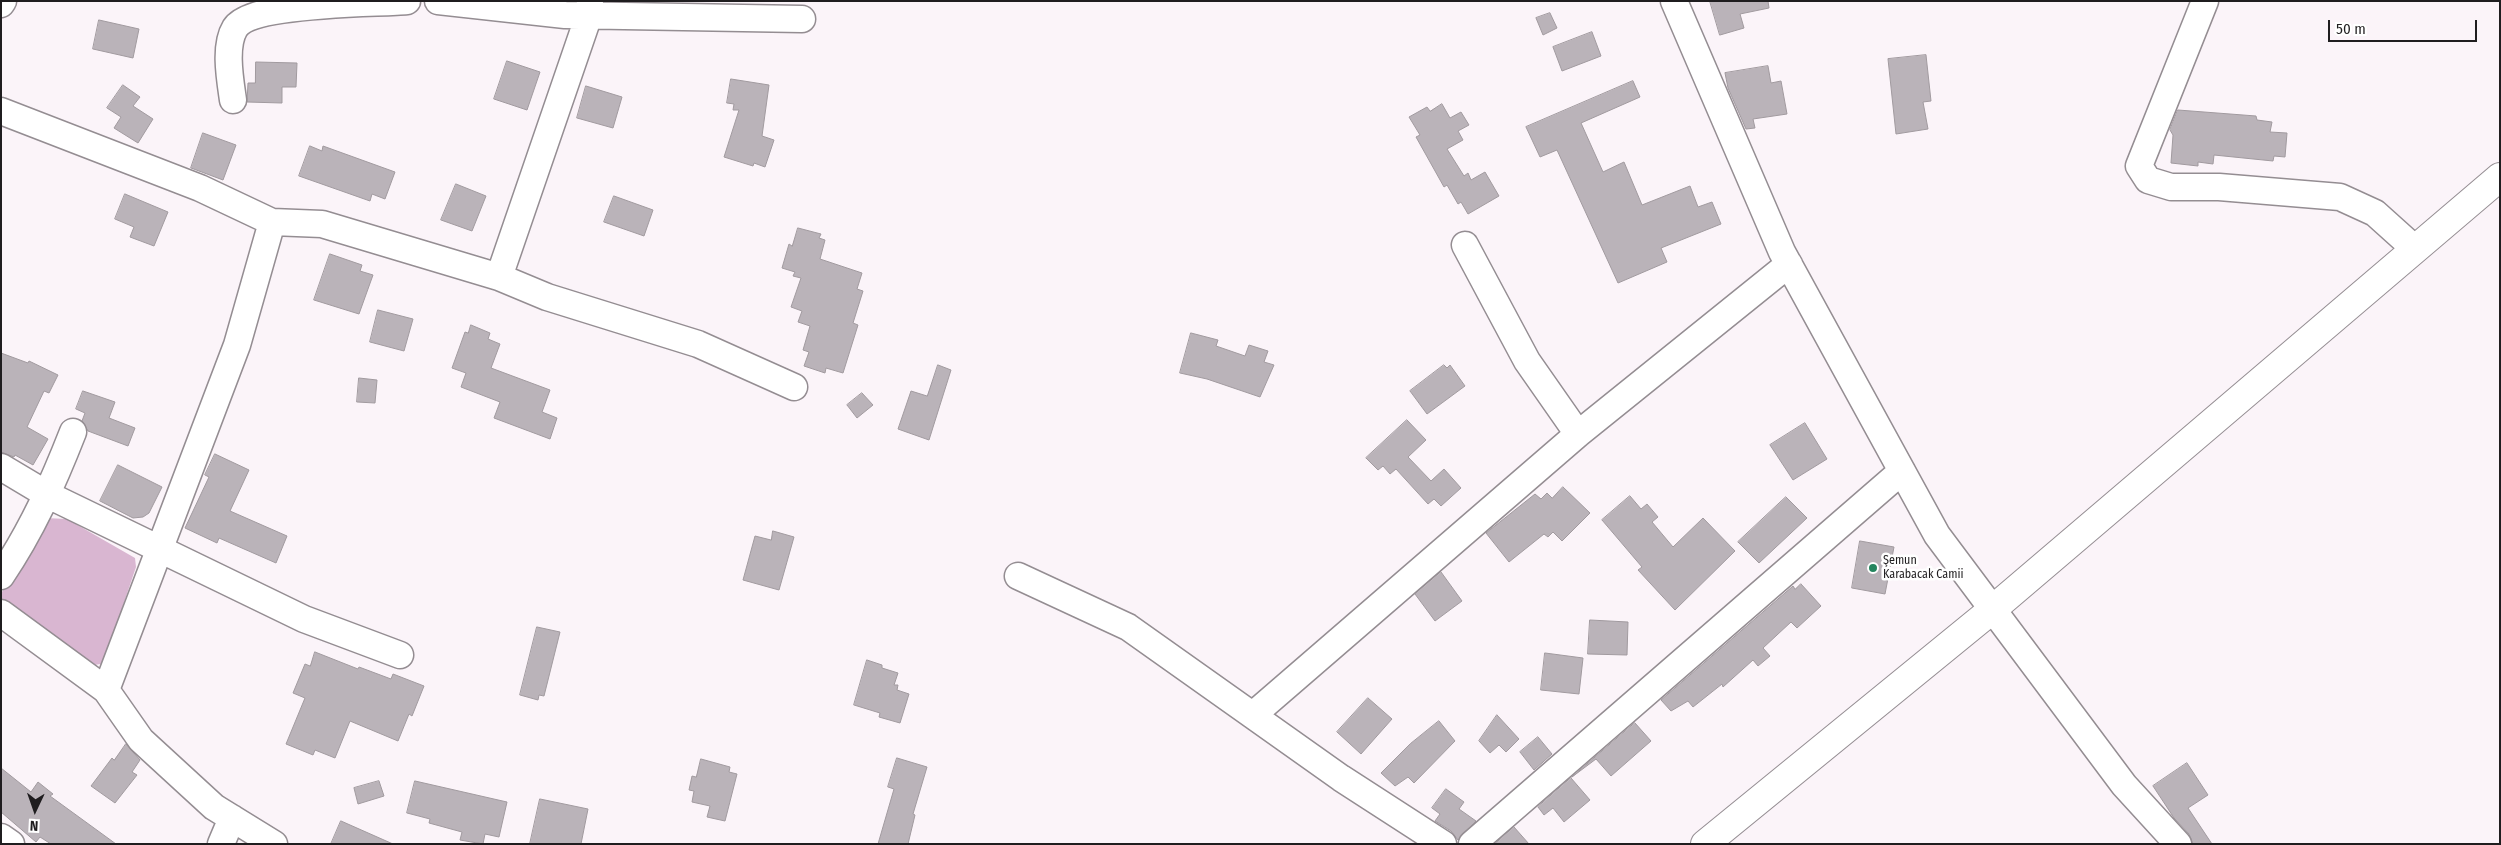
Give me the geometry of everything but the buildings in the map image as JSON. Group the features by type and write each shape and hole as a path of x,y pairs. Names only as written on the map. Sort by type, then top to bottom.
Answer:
{"main road":[{"path":"1705,844 1993,609 2500,177"}],"street":[{"path":"233,100 230,49 234,31 244,19 285,9 407,1"},
{"path":"438,1 565,15 590,8 802,19"},
{"path":"1674,1 1789,264 1937,535 2124,785 2178,844"},
{"path":"2205,1 2139,166 2148,180 2171,187 2219,187 2340,197 2374,213 2415,249"},
{"path":"499,277 590,8"},
{"path":"1,111 200,188 272,222 322,224 499,277 547,297 698,344 794,387"},
{"path":"106,690 161,550 237,345 272,222"},
{"path":"1465,246 1526,361 1578,434"},
{"path":"1254,714 1578,434 1789,264"},
{"path":"1,576 23,544 48,494 73,432"},
{"path":"1,467 48,494 304,619 400,655"},
{"path":"1472,844 1902,471"},
{"path":"1018,576 1128,627 1254,714 1341,778 1443,844"},
{"path":"1,613 106,690 141,740 214,807 274,844"},
{"path":"221,844 232,818"},
{"path":"1,837 11,844"}],"shaded area":[{"path":"45,518 67,519 135,558 136,567 108,650 101,664 87,666 1,603 1,593 20,570"}],"place":[{"name":"Şemun Karabacak Camii","path":"1873,568"}]}
